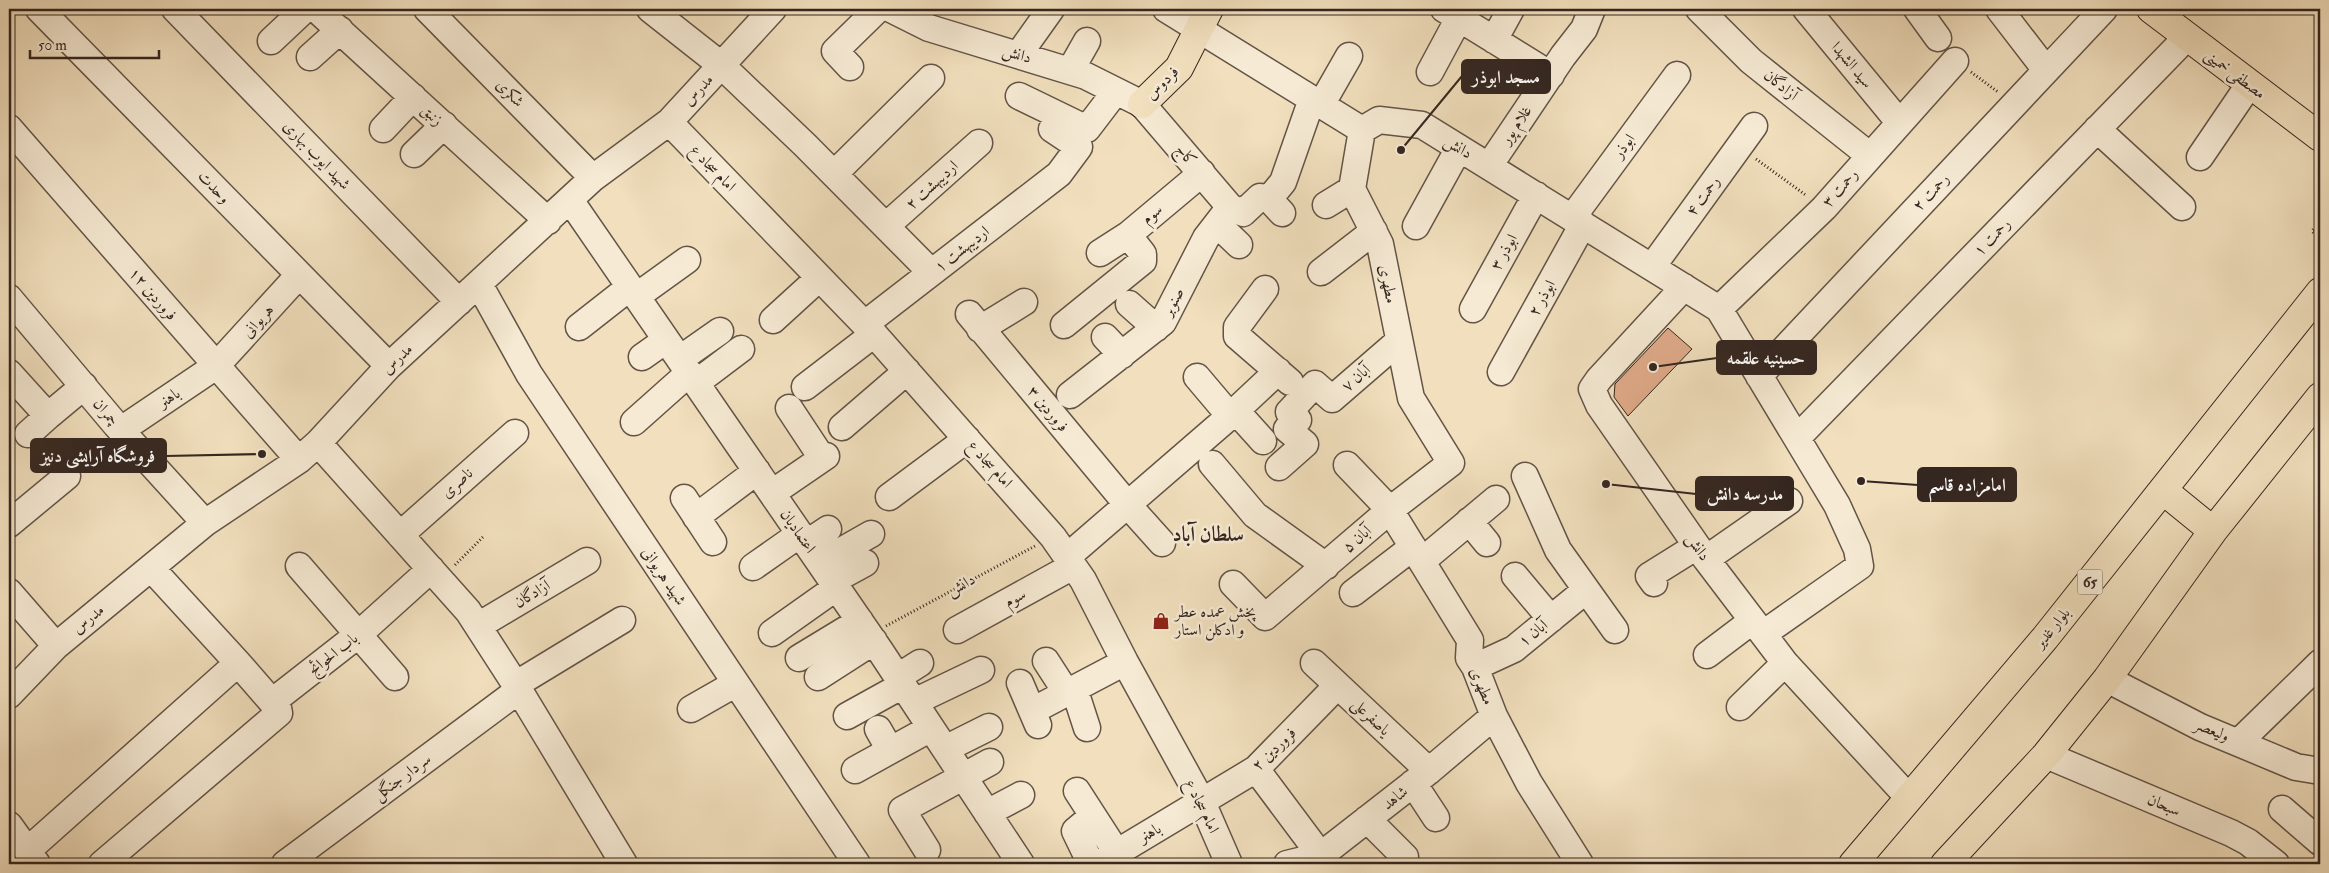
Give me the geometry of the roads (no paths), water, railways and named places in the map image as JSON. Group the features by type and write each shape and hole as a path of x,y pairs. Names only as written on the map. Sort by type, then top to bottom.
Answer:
{"main road":[{"name":"مصطفی خمینی","path":"2151,9 2320,137"},
{"name":"فردوس","path":"1142,104 1179,68 1204,19"},
{"name":"بلوار غدیر","path":"1852,864 2045,638 2164,491 2320,292"},
{"path":"1945,864 2046,755 2107,679 2213,531 2320,397"},
{"path":"2164,491 2213,531"}],"street":[{"name":"وحدت","path":"39,9 388,366"},
{"name":"شهید ایوب بهاری","path":"175,9 459,302"},
{"path":"271,41 305,9"},
{"name":"زنبق","path":"316,9 548,221"},
{"name":"شکری","path":"427,9 593,178"},
{"path":"650,9 721,65 834,174 931,272"},
{"name":"مدرس","path":"9,695 56,646 205,523 309,451 388,366 593,178 669,122 773,9"},
{"path":"850,67 835,51 878,9"},
{"name":"دانش","path":"891,9 928,17 1019,54 1078,73 1142,104"},
{"path":"1019,54 1052,9"},
{"path":"1166,9 1204,19 1316,102 1362,130 1352,189 1326,205"},
{"path":"1494,40 1511,9"},
{"name":"غلام پور","path":"1489,166 1584,29 1592,9"},
{"name":"آزادگان","path":"1700,9 1751,62 1869,155"},
{"name":"سید الشهدا","path":"1806,9 1899,122"},
{"path":"1917,9 1938,38"},
{"path":"1999,9 2046,70"},
{"name":"رحمت ۲","path":"1759,376 2104,9"},
{"path":"1430,72 1451,13 1551,75"},
{"path":"310,57 340,30"},
{"name":"رحمت ۱","path":"1797,438 2187,37"},
{"path":"1078,73 1095,44"},
{"path":"1224,215 1243,214 1260,197 1276,206 1316,102 1349,56"},
{"name":"رحمت ۳","path":"1719,309 1824,208 1869,155 1955,61"},
{"name":"ابوذر","path":"1577,221 1677,75"},
{"path":"834,174 930,78"},
{"path":"2200,157 2249,85"},
{"path":"1019,96 1087,129 1116,91"},
{"path":"379,121 407,92"},
{"name":"کاج","path":"1142,104 1202,173 1239,245"},
{"name":"اردیبهشت ۱","path":"805,387 931,272 1059,174 1079,147 1052,129 1060,116"},
{"name":"دانش","path":"1362,130 1379,120 1422,125 1719,309"},
{"name":"امام سجاد ع","path":"669,122 869,329 1065,553 1083,580 1125,662 1202,802 1229,864"},
{"path":"414,154 444,125"},
{"name":"رحمت ۴","path":"1652,267 1754,126"},
{"name":"۱۲ فروردین","path":"9,128 216,366 400,535 468,611 517,687 624,864"},
{"path":"2097,129 2182,207"},
{"name":"اردیبهشت ۲","path":"886,226 979,143"},
{"path":"1416,226 1458,148"},
{"name":"سوم","path":"1100,252 1128,235 1202,173"},
{"name":"مطهری","path":"1352,189 1380,244 1410,398 1451,463"},
{"name":"ابوذر ۳","path":"1472,309 1536,196"},
{"name":"اعتمادیان","path":"570,200 633,292 694,373 757,471 868,632 1021,864"},
{"name":"صنوبر","path":"1070,395 1113,346 1156,328 1163,322 1206,238 1224,215"},
{"name":"ابوذر ۲","path":"1502,372 1577,221"},
{"path":"1320,272 1374,231"},
{"path":"1064,325 1143,261 1143,254 1128,235"},
{"path":"579,327 687,260"},
{"name":"هریوانی","path":"216,366 300,275"},
{"path":"773,320 819,278"},
{"name":"شهید هریوانی","path":"479,284 529,374 857,864"},
{"name":"دانش","path":"1684,287 1599,379 1592,389 1599,405 1702,553 1785,664 1909,798"},
{"path":"1265,289 1237,327 1237,336 1306,396"},
{"name":"چمران","path":"9,298 121,430 205,523"},
{"name":"فروردین ۳","path":"1024,302 974,322 1127,504 1162,542"},
{"path":"1129,304 1156,328"},
{"path":"1707,656 1758,628 1860,566 1857,548 1837,505 1719,309"},
{"path":"694,373 720,331"},
{"name":"آبان ۷","path":"1279,467 1305,444 1287,429 1298,420 1289,412 1306,396 1315,384 1332,399 1399,341"},
{"path":"634,422 694,373 741,350"},
{"path":"642,357 694,373"},
{"name":"باهنر","path":"121,430 216,366"},
{"path":"842,427 906,371"},
{"path":"1065,553 1127,504 1233,414 1278,371"},
{"path":"9,373 48,416"},
{"path":"1197,377 1233,414 1263,441"},
{"path":"28,434 84,386"},
{"path":"772,493 824,457 788,408"},
{"name":"ناصری","path":"400,535 515,433"},
{"path":"889,498 967,439"},
{"name":"آبان ۵","path":"1233,584 1265,617 1390,510 1451,463"},
{"path":"1212,464 1255,516 1326,566"},
{"name":"مطهری","path":"1347,465 1390,510 1470,640 1469,658 1475,668 1494,716 1529,783 1580,864"},
{"path":"712,542 690,508 757,471"},
{"path":"9,524 67,476"},
{"path":"1524,476 1558,550 1615,630"},
{"path":"1353,593 1469,521 1496,499"},
{"path":"1654,583 1649,576 1702,553 1789,502"},
{"path":"1469,521 1487,543"},
{"path":"772,633 791,608 819,561 828,529"},
{"path":"819,561 871,534"},
{"name":"سوم","path":"957,630 1065,553"},
{"name":"آزادگان","path":"478,626 587,561"},
{"path":"753,567 819,561 866,563"},
{"path":"299,566 395,677"},
{"path":"102,864 279,713 278,708 151,568"},
{"name":"باب الحوائج","path":"272,702 436,575"},
{"path":"1515,576 1551,619"},
{"name":"آبان ۱","path":"1475,668 1514,649 1586,590"},
{"path":"9,592 56,646"},
{"name":"سردار جنگل","path":"285,864 517,687 622,620"},
{"path":"799,658 868,632"},
{"path":"818,677 868,632"},
{"path":"1046,661 1070,690 1087,728"},
{"path":"1020,683 1035,718 1070,690 1125,662"},
{"path":"905,688 920,663"},
{"name":"یاصفرعلی","path":"1314,663 1421,777 1436,818"},
{"path":"2240,741 2320,663"},
{"path":"9,825 32,858 238,664"},
{"path":"1740,706 1785,664"},
{"path":"847,716 905,688 981,670"},
{"name":"ولیعصر","path":"2107,679 2200,727 2240,741 2296,767 2320,771"},
{"path":"691,709 733,685"},
{"name":"فروردین ۲","path":"1202,802 1256,769 1337,686"},
{"name":"شاهد","path":"1287,864 1323,860 1367,819 1494,716"},
{"path":"855,770 884,740 938,738 989,727"},
{"name":"سبحان","path":"2046,755 2231,833 2248,842 2276,864"},
{"path":"927,850 902,810 906,797 963,776 990,762"},
{"path":"1256,769 1323,860"},
{"path":"1077,792 1094,816 1108,859"},
{"path":"987,813 1021,796"},
{"name":"باهنر","path":"1108,859 1202,802"},
{"path":"2282,809 2320,842"},
{"path":"1091,864 1075,830 1094,816"},
{"path":"1367,819 1405,857"}],"place":[{"name":"مسجد ابوذر","path":"1401,150"},
{"name":"حسینیه علقمه","path":"1653,367"},
{"name":"فروشگاه آرایشی دنیز","path":"262,454"},
{"name":"امامزاده قاسم","path":"1861,481"},
{"name":"مدرسه دانش","path":"1606,484"},
{"name":"پخش عمده عطر و ادکلن استار","path":"1161,621"}],"district":[{"name":"سلطان آباد","path":"1208,534"}]}
